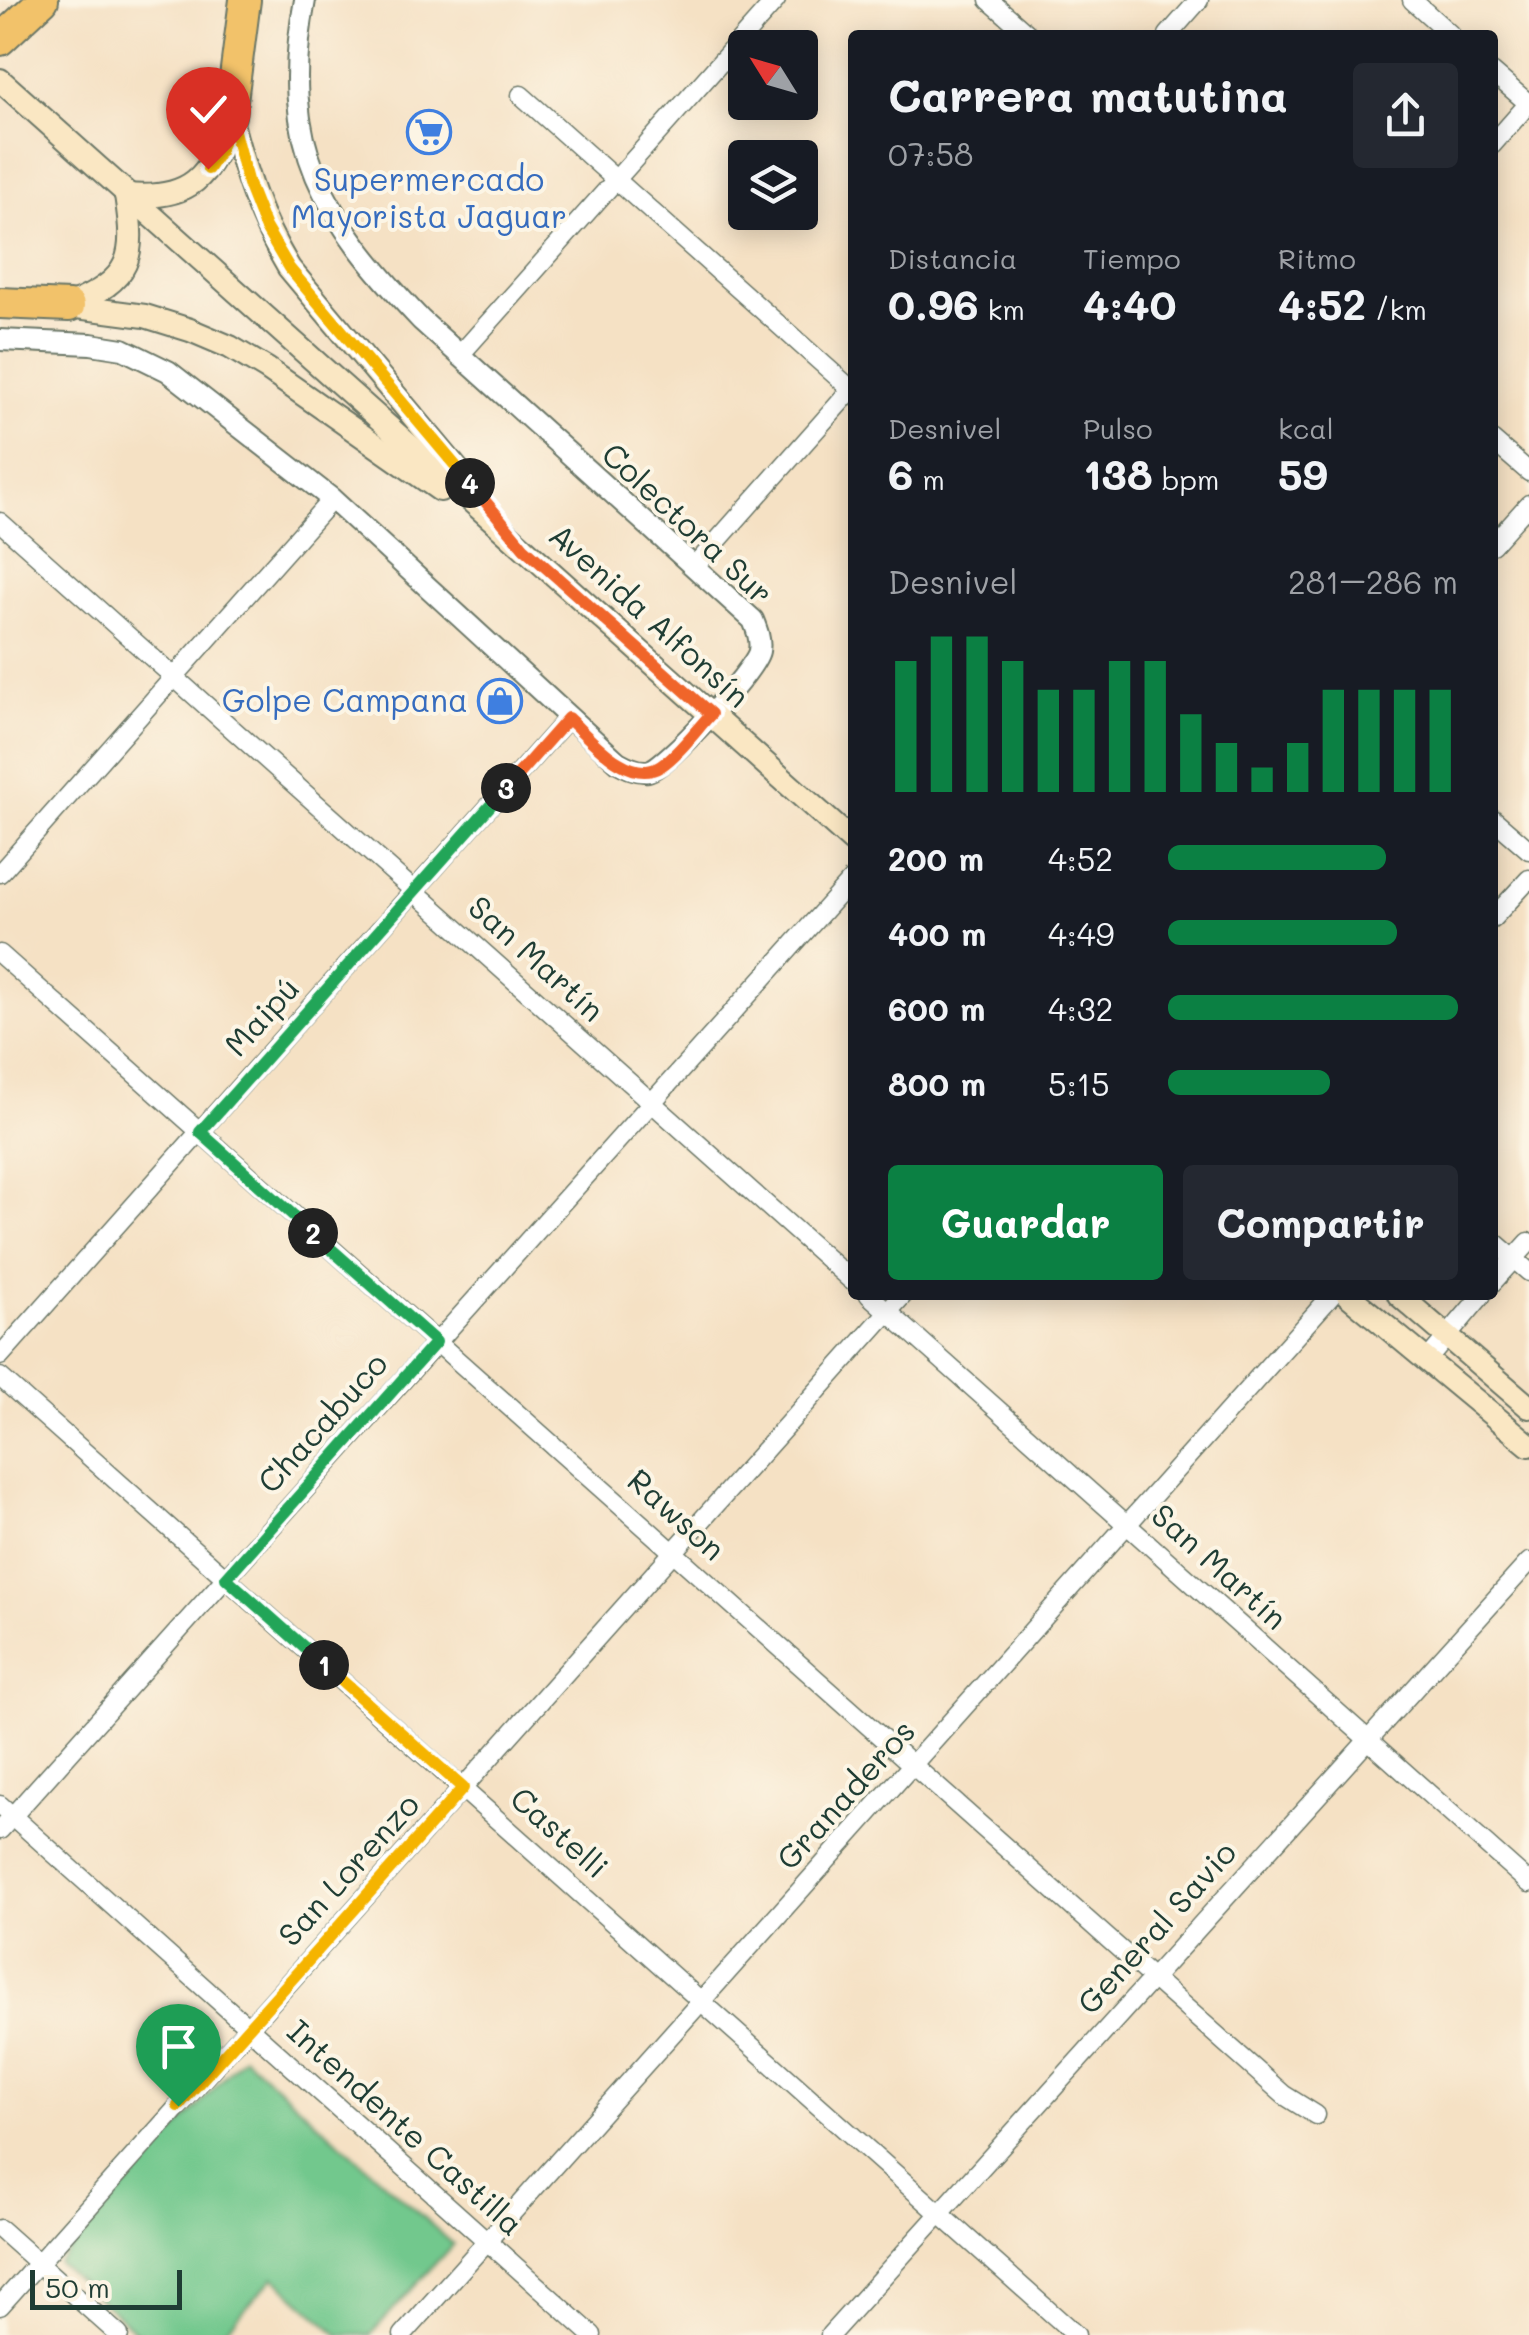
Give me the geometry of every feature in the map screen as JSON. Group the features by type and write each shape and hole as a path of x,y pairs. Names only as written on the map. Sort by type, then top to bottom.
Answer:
{"highway":[{"path":"0,40 43,0"},
{"path":"230,116 244,0"},
{"path":"0,303 70,306"}],"main road":[{"name":"Avenida Alfonsín","path":"8,88 848,837"},
{"path":"70,306 99,293 117,277 128,257 133,239 126,195 170,195 190,186 219,152 230,116"},
{"path":"230,116 248,184 265,227 289,268 524,548"},
{"path":"70,306 144,316 230,346 524,548"},
{"path":"1354,1300 1529,1445"},
{"path":"1404,1300 1529,1407"}],"street":[{"name":"Colectora Sur","path":"0,340 92,344 144,357 168,371 332,499 618,762 634,770 661,766 711,714 754,664 759,635 753,620 459,356 372,269 331,211 314,178 302,134 295,82 306,0"},
{"path":"459,356 776,0"},
{"path":"989,0 1023,30"},
{"path":"1172,30 1199,0"},
{"path":"1412,0 1445,30"},
{"path":"1498,77 1529,103 1498,138"},
{"path":"521,95 848,386"},
{"path":"695,566 848,394"},
{"path":"1498,445 1529,472"},
{"path":"0,872 332,499"},
{"path":"1498,538 1529,504"},
{"name":"San Martín","path":"0,522 848,1276"},
{"name":"Maipú","path":"0,1356 568,718"},
{"path":"1498,823 1529,850"},
{"path":"1498,913 1529,879"},
{"name":"Chacabuco","path":"4,1817 226,1578 848,883"},
{"name":"Rawson","path":"0,954 1284,2095 1316,2115"},
{"path":"1498,1276 1529,1242"},
{"path":"1498,1245 1529,1272"},
{"name":"San Martín","path":"875,1300 1529,1883"},
{"name":"San Lorenzo","path":"0,2306 899,1300"},
{"name":"Granaderos","path":"403,2335 1328,1300"},
{"path":"1428,1359 1478,1300"},
{"name":"Castelli","path":"0,1377 1076,2335"},
{"name":"General Savio","path":"830,2335 1529,1562"},
{"name":"Intendente Castilla","path":"4,1817 592,2335"},
{"path":"0,2229 120,2335"}],"green space":[{"path":"243,2056 453,2244 370,2335 339,2335 274,2277 221,2335 140,2335 58,2263"}],"place":[{"name":"Supermercado Mayorista Jaguar","path":"429,132"},
{"name":"Golpe Campana","path":"500,701"}],"route":[{"path":"178,2106 463,1788 226,1578 436,1342 200,1132 568,718 618,762 647,771 661,766 711,714 524,548 309,295 265,227 248,184 230,116 219,152 208,169"}]}
